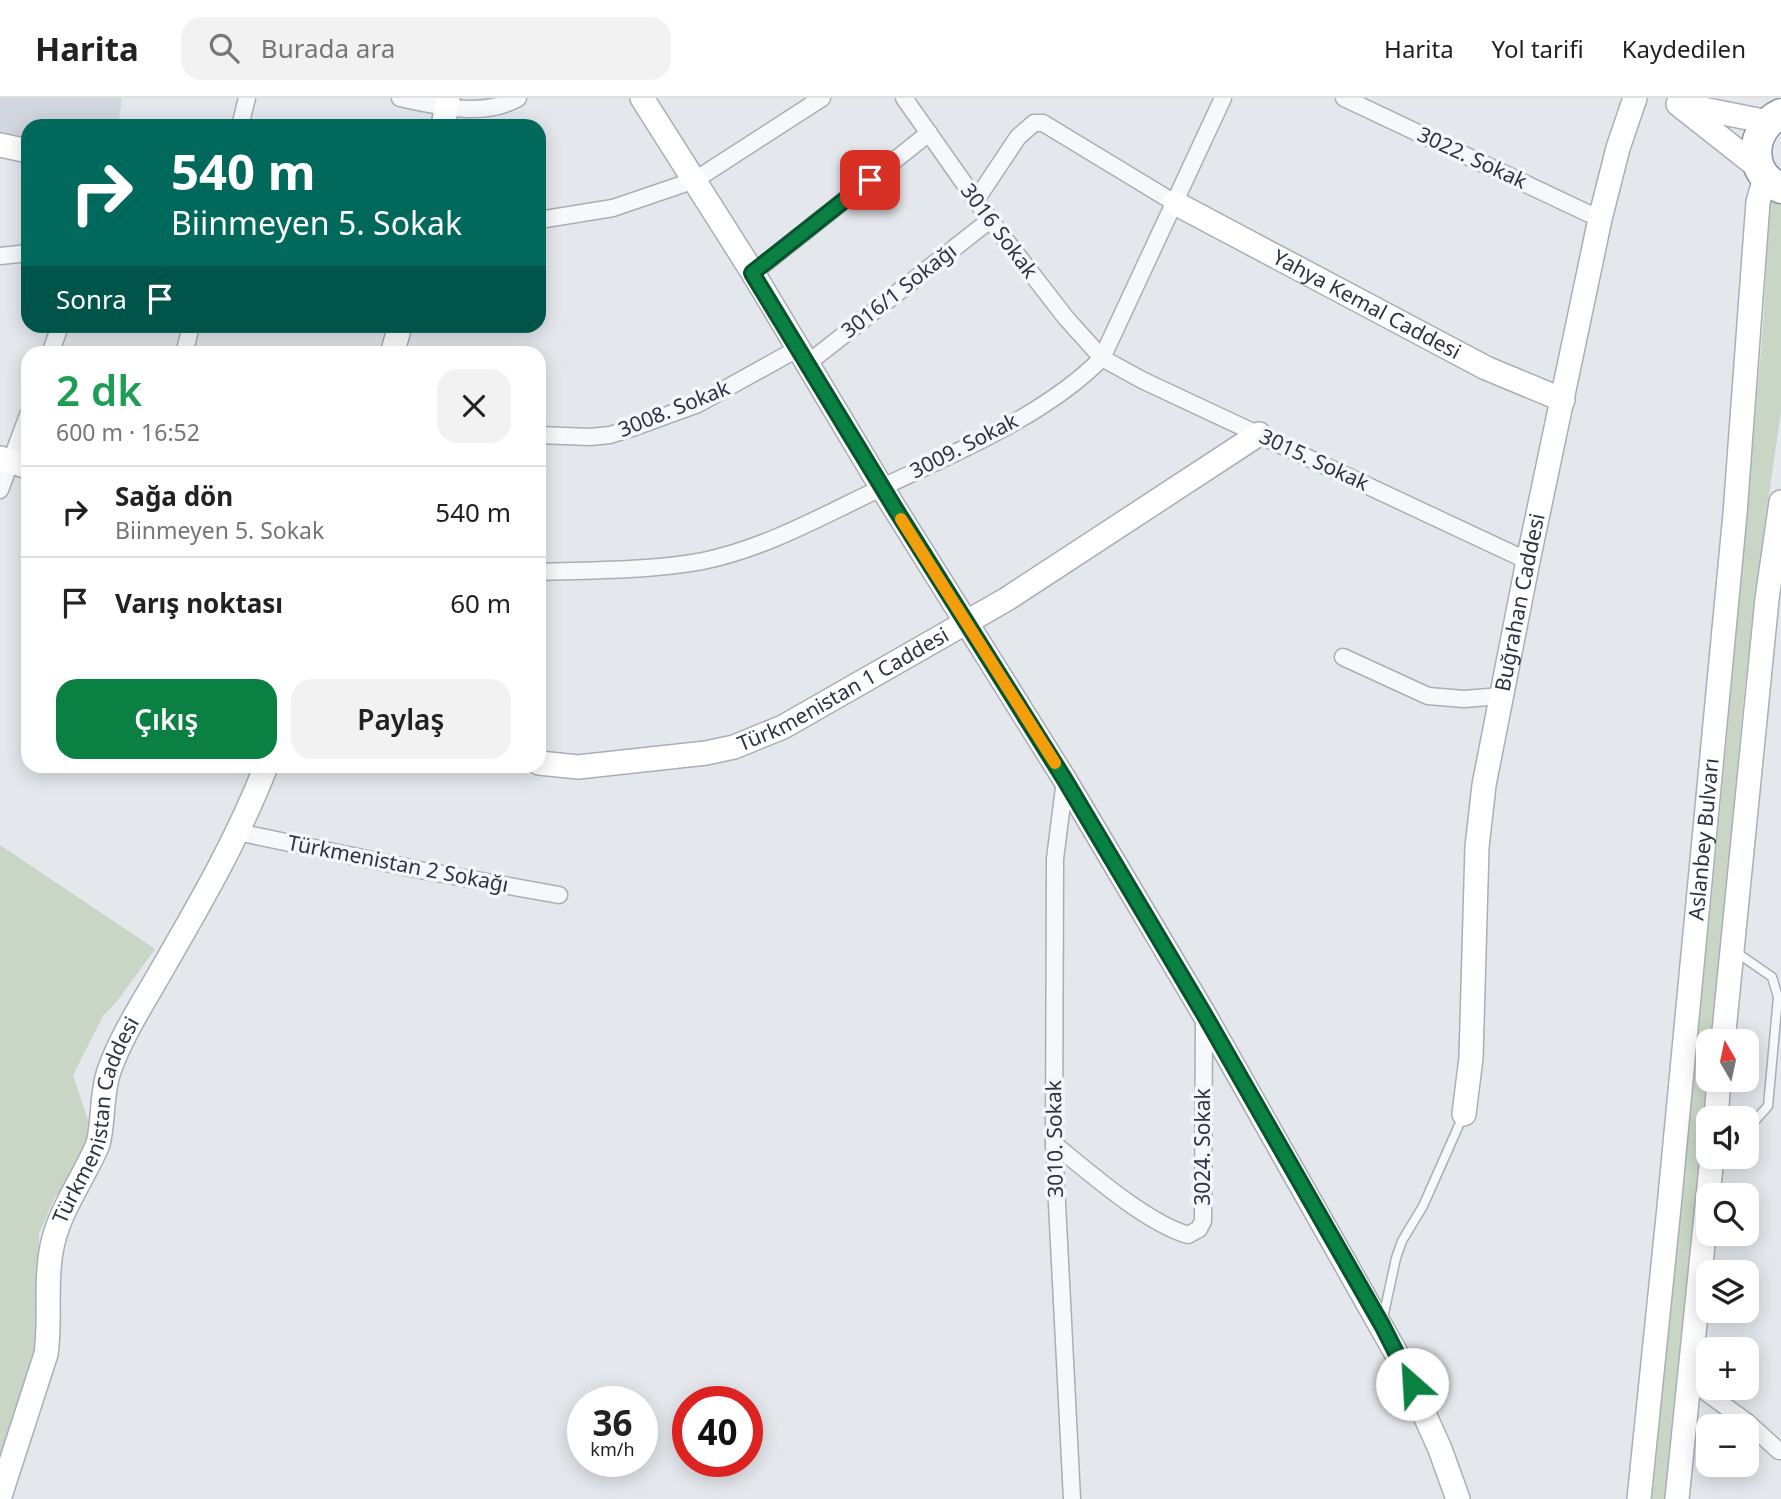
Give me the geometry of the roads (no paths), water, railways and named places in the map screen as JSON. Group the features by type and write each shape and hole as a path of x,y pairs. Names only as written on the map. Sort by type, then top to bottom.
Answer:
{"highway":[{"path":"1768,178 1755,156 1760,132 1773,111"}],"street":[{"path":"242,119 247,98"},
{"path":"400,98 446,111 498,106 518,98"},
{"path":"642,98 1065,780 1204,1014 1382,1325 1423,1408 1456,1498"},
{"path":"546,219 613,208 695,180 822,98"},
{"name":"3016 Sokak","path":"904,98 990,219 1045,291 1102,358"},
{"name":"3009. Sokak","path":"546,572 615,570 702,561 742,551 774,539 882,488 1017,420 1067,389 1102,358 1223,98"},
{"name":"3022. Sokak","path":"1344,98 1600,219"},
{"name":"Buğrahan Caddesi","path":"1464,1114 1471,1058 1480,810 1528,561 1600,219 1618,148 1635,98"},
{"path":"1673,101 1773,111"},
{"path":"1673,101 1768,178"},
{"path":"976,200 1018,136 1034,123 1051,126 1175,203"},
{"path":"752,273 929,133"},
{"path":"0,145 21,150"},
{"name":"Aslanbey Bulvarı","path":"1639,1499 1724,642 1758,202 1768,178"},
{"name":"Yahya Kemal Caddesi","path":"1175,203 1486,368 1563,400"},
{"name":"3016/1 Sokağı","path":"804,356 990,219"},
{"path":"0,256 21,254"},
{"name":"3008. Sokak","path":"546,436 610,435 698,404 804,356"},
{"name":"3015. Sokak","path":"1102,358 1142,380 1528,561"},
{"name":"Türkmenistan 1 Caddesi","path":"546,763 578,766 706,753 734,747 783,727 966,624 1060,566 1259,434"},
{"path":"0,490 21,437"},
{"name":"Aslanbey Bulvarı","path":"1724,1029 1765,624 1781,502"},
{"path":"1343,657 1428,696 1453,699 1501,696"},
{"name":"Türkmenistan Caddesi","path":"0,1496 47,1354 49,1272 55,1233 98,1144 108,1073 123,1039 202,900 237,832 263,773"},
{"name":"3010. Sokak","path":"1065,780 1055,859 1054,1144 1072,1499"},
{"name":"Türkmenistan 2 Sokağı","path":"237,832 420,870 559,895"},
{"name":"3024. Sokak","path":"1054,1144 1105,1185 1170,1230 1188,1235 1199,1229 1203,1221 1204,1014"},
{"path":"1677,1499 1711,1169"},
{"path":"1689,1380 1746,1422 1779,1451"}],"lane":[{"path":"1732,949 1772,977 1778,997 1768,1106 1759,1116"},
{"path":"1382,1325 1402,1241 1423,1206 1464,1114"}]}
